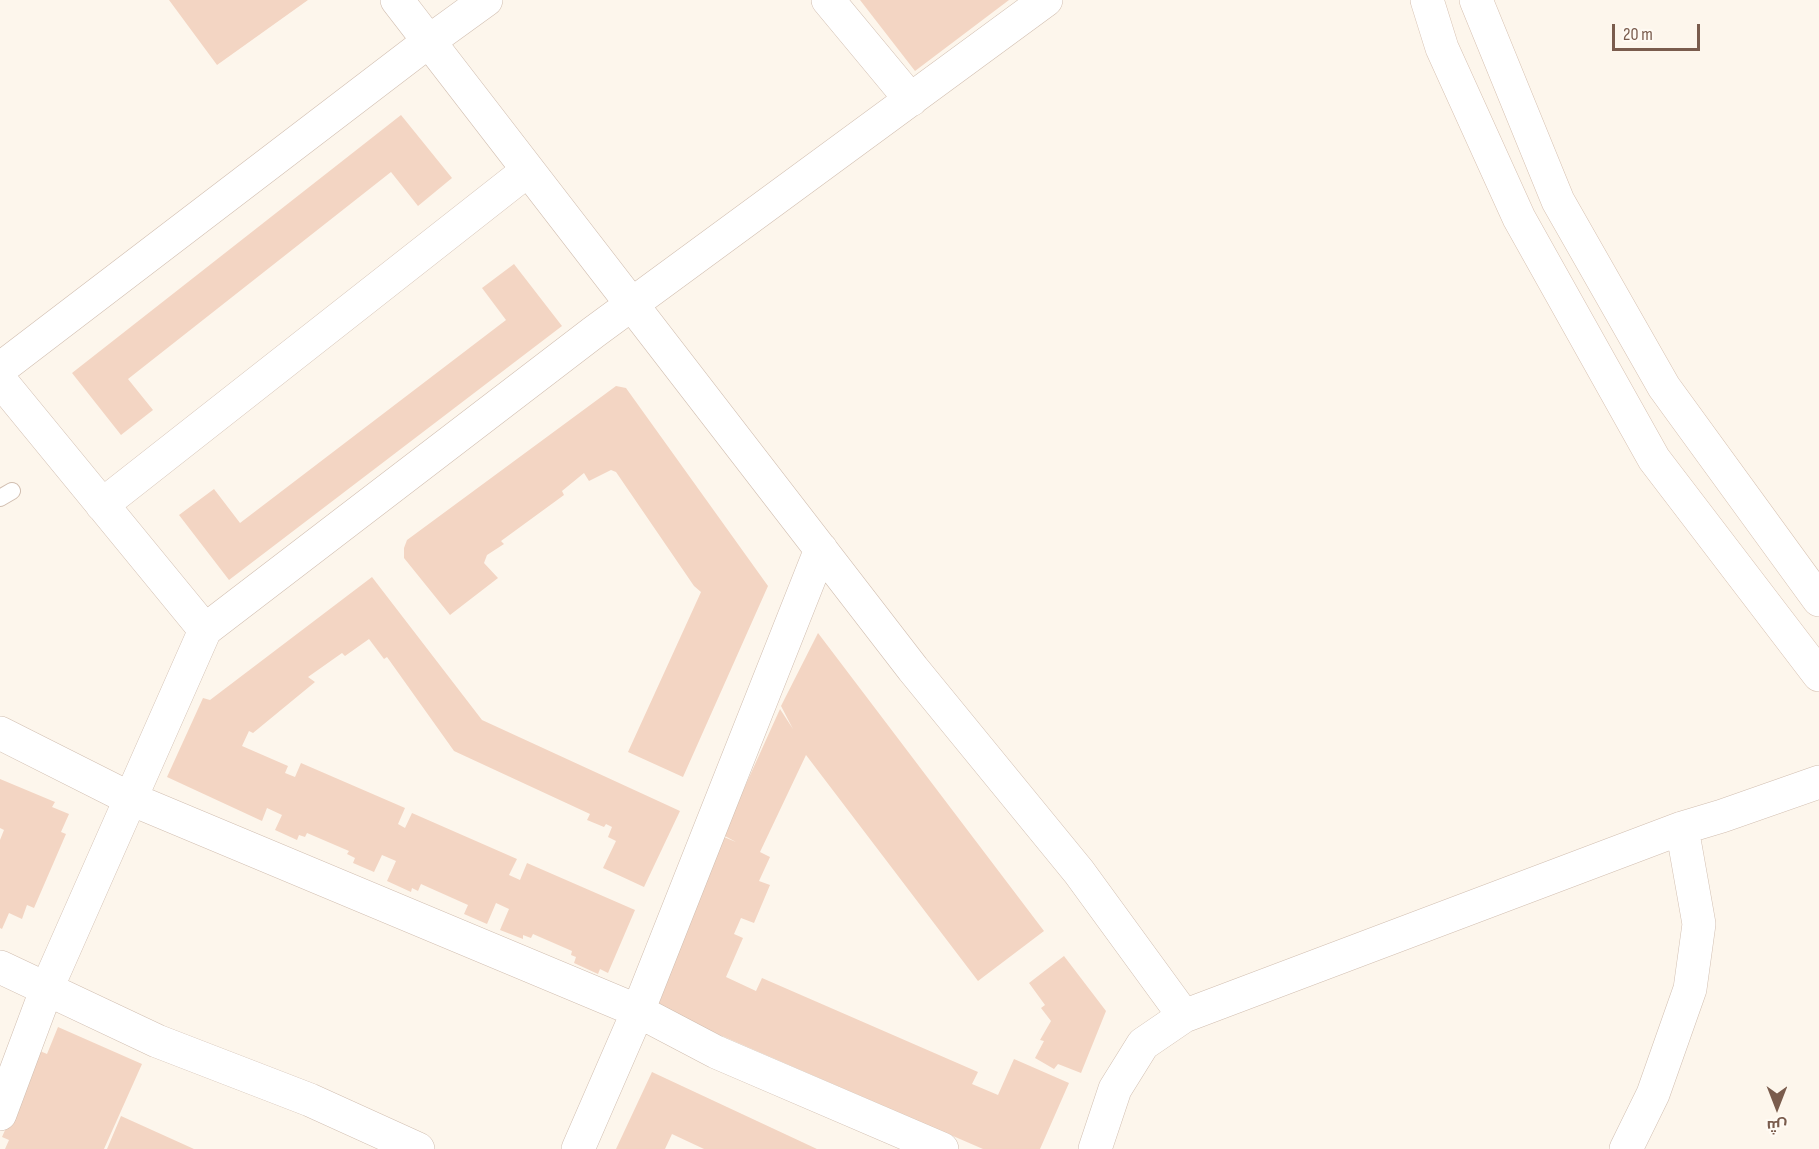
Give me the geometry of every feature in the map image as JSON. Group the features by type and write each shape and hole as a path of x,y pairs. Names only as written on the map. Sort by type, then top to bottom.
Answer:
{"street":[{"path":"397,0 913,669 1079,872 1184,1016"},
{"path":"0,369 486,0"},
{"path":"828,0 911,100"},
{"path":"0,1114 47,988 205,630 633,304 1046,0"},
{"path":"1427,0 1442,48 1519,218 1654,459 1819,675"},
{"path":"1476,0 1558,201 1664,387 1819,600"},
{"path":"102,505 527,171"},
{"path":"0,380 205,630"},
{"path":"578,1149 638,1011 821,549"},
{"path":"0,733 131,799 638,1011 716,1052 942,1149"},
{"path":"1095,1149 1115,1089 1143,1044 1184,1016 1682,828 1819,782"},
{"path":"1626,1149 1653,1094 1690,989 1700,924 1682,828"},
{"path":"0,967 157,1041 310,1100 418,1149"}],"building":[{"path":"169,0 308,0 217,65"},
{"path":"860,0 1009,0 915,71"},
{"path":"401,115 452,178 418,206 391,172 128,379 153,410 121,435 72,373"},
{"path":"514,264 562,326 229,580 179,515 214,489 240,523 506,320 482,288"},
{"path":"616,386 626,388 768,586 683,777 628,752 701,592 694,586 616,472 611,470 589,481 584,473 562,491 564,495 501,541 504,544 487,555 484,563 498,578 450,615 404,558 407,540"},
{"path":"372,577 482,720 680,811 644,887 603,868 616,841 608,837 612,827 606,824 604,827 587,820 590,814 454,751 387,657 384,659 369,639 345,656 342,653 308,677 315,682 253,733 249,731 242,746 288,766 285,773 295,777 301,763 405,808 398,824 405,828 412,813 517,859 509,875 520,880 527,863 635,910 608,973 600,969 598,974 574,963 576,957 571,955 572,951 533,934 531,938 523,935 523,939 500,930 509,909 496,903 487,924 464,914 468,905 421,884 418,891 412,888 411,892 387,881 396,861 382,855 374,872 353,863 355,858 347,854 349,851 307,833 305,837 299,835 297,840 275,830 282,815 267,808 262,821 167,777 203,698 210,700"},
{"path":"818,633 1044,931 978,981 806,755 760,852 770,857 759,881 770,885 754,923 741,918 734,934 743,938 726,977 756,991 762,978 978,1072 972,1084 998,1095 1014,1059 1069,1083 1040,1149 983,1149 646,1003 719,835 736,842 723,835 780,709 793,729 781,706"},
{"path":"0,779 55,802 52,807 69,814 61,832 66,834 34,908 27,905 22,919 9,913 2,929 0,928 0,840 4,830 0,828"},
{"path":"1064,956 1106,1011 1081,1073 1058,1064 1054,1069 1035,1058 1044,1041 1040,1040 1051,1021 1041,1008 1045,1005 1029,983"},
{"path":"58,1027 142,1064 104,1149 5,1149 9,1140 2,1137 40,1051 47,1054"},
{"path":"652,1072 817,1149 704,1149 672,1134 665,1149 616,1149"},
{"path":"121,1116 194,1149 107,1149"}]}
